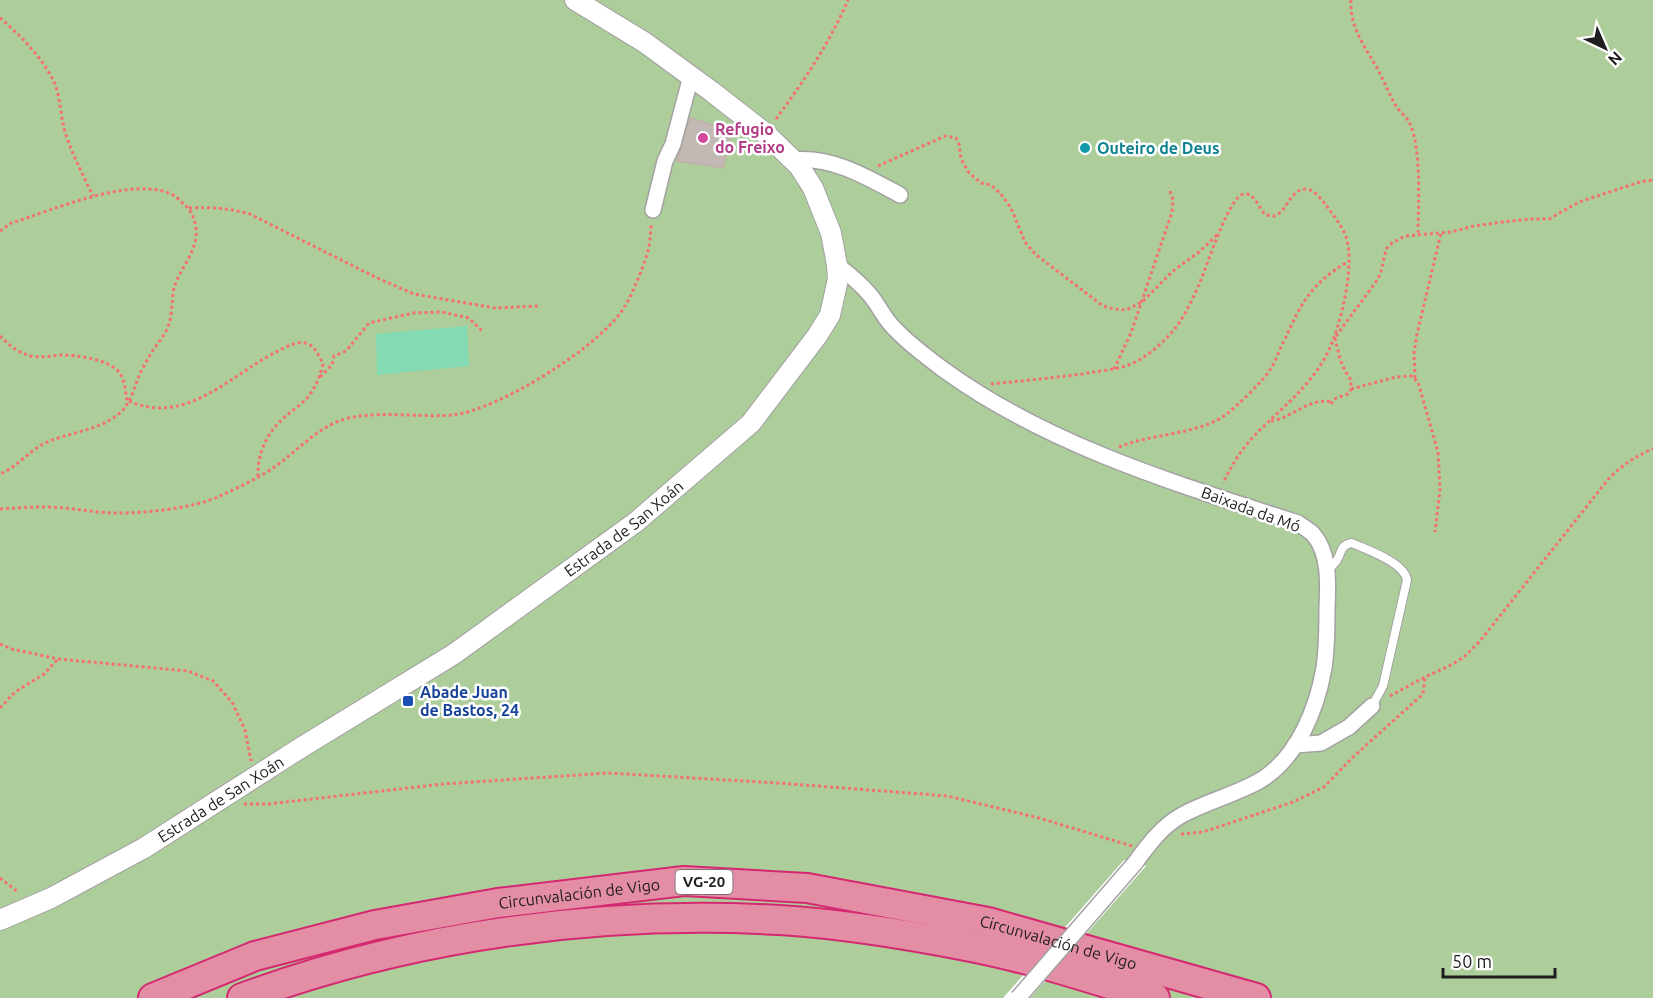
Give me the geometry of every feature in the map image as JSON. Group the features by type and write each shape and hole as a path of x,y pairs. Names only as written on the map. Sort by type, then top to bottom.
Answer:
{"highway":[{"name":"Circunvalación de Vigo","path":"153,998 255,956 375,925 498,903 684,881 807,888 988,922 1256,998"},
{"name":"Circunvalación de Vigo","path":"242,998 359,961 497,933 578,923 708,918 782,920 922,937 1023,958 1155,998"}],"street":[{"name":"Estrada de San Xoán","path":"0,920 100,873 144,848 454,654 636,522 751,423 801,360 830,315 838,279 831,233 813,188 800,166 765,132 691,76 644,42 575,0"},
{"path":"653,210 665,161 673,144 691,76"},
{"path":"793,160 825,161 860,174 900,195"},
{"name":"Baixada da Mó","path":"837,265 870,294 894,328 942,368 976,392 1016,415 1105,456 1147,473 1298,523 1312,533 1320,543 1324,556 1328,586 1324,666 1318,696 1295,745 1278,768 1260,780 1181,815 1159,832 1018,998"},
{"path":"1295,745 1322,743 1349,727 1372,706"}],"lane":[{"path":"1326,573 1337,560 1344,545 1352,543 1390,561 1407,575 1383,686 1372,706"}],"path":[{"path":"765,132 798,90 821,54 848,0"},
{"path":"1351,0 1355,28 1364,47 1392,98 1411,126 1417,158 1418,235"},
{"path":"0,18 34,52 55,84 65,132 78,167 93,196"},
{"path":"860,174 945,136 956,138 961,159 969,173 981,183 991,185 1001,194 1011,208 1025,242 1035,254 1103,306 1114,309 1126,310 1142,302 1218,234"},
{"path":"1270,421 1289,416 1320,401 1331,403 1348,394 1351,389 1351,380 1340,359 1335,337 1378,279 1387,248 1392,243 1406,236 1451,232 1503,222 1550,219 1580,202 1640,182 1653,180"},
{"path":"1114,369 1131,333 1172,212 1173,200 1169,188"},
{"path":"0,231 11,223 93,196 119,191 152,189 176,196 189,208 193,215 196,238 179,275 168,328 140,373 128,403 120,412 93,428 46,443 0,474"},
{"path":"976,392 991,384 1040,380 1114,369 1138,361 1170,335 1179,324 1200,283 1218,234 1233,203 1241,194 1250,195 1266,215 1275,216 1297,192 1305,189 1313,191 1344,232 1347,241 1349,261 1347,292 1335,337 1327,355 1306,386 1243,450 1229,471 1219,497"},
{"path":"189,208 229,208 249,214 414,294 495,308 538,306"},
{"path":"0,509 46,507 118,513 180,508 218,497 258,477 277,465 318,432 339,421 363,416 454,415 508,397 579,352 610,325 625,306 649,247 653,210"},
{"path":"1435,532 1440,489 1438,452 1414,378 1414,353 1441,233"},
{"path":"1105,456 1132,441 1209,423 1229,412 1270,369 1299,307 1310,291 1349,261"},
{"path":"319,378 332,365 334,356 346,351 369,323 413,313 442,312 469,318 482,331"},
{"path":"0,336 13,348 30,356 69,355 109,364 121,376 128,403"},
{"path":"128,403 151,408 183,405 195,401 254,363 281,349 298,342 307,344 318,354 323,364 319,378 310,394 273,430 262,448 258,461 258,477"},
{"path":"1351,389 1396,377 1411,376 1414,378"},
{"path":"1372,706 1464,657 1480,641 1610,477 1637,455 1653,449"},
{"path":"0,644 12,649 58,659 188,671 213,681 232,702 245,730 255,778"},
{"path":"0,708 15,692 44,674 58,659"},
{"path":"1172,835 1203,832 1293,802 1324,787 1352,758 1423,694 1425,677"},
{"path":"212,804 268,804 443,784 608,773 948,796 1039,818 1145,850"},
{"path":"0,878 33,906"}],"green space":[{"path":"0,0 1653,0 1653,998 0,998"},
{"path":"467,326 469,366 377,375 376,334"}],"pier":[{"path":"1124,860 1146,866 1030,998 1003,998"}],"building":[{"path":"690,118 732,131 723,168 677,161"}],"place":[{"name":"Refugio do Freixo","path":"703,138"},
{"name":"Outeiro de Deus","path":"1085,148"},
{"name":"Abade Juan de Bastos, 24","path":"408,701"}]}
